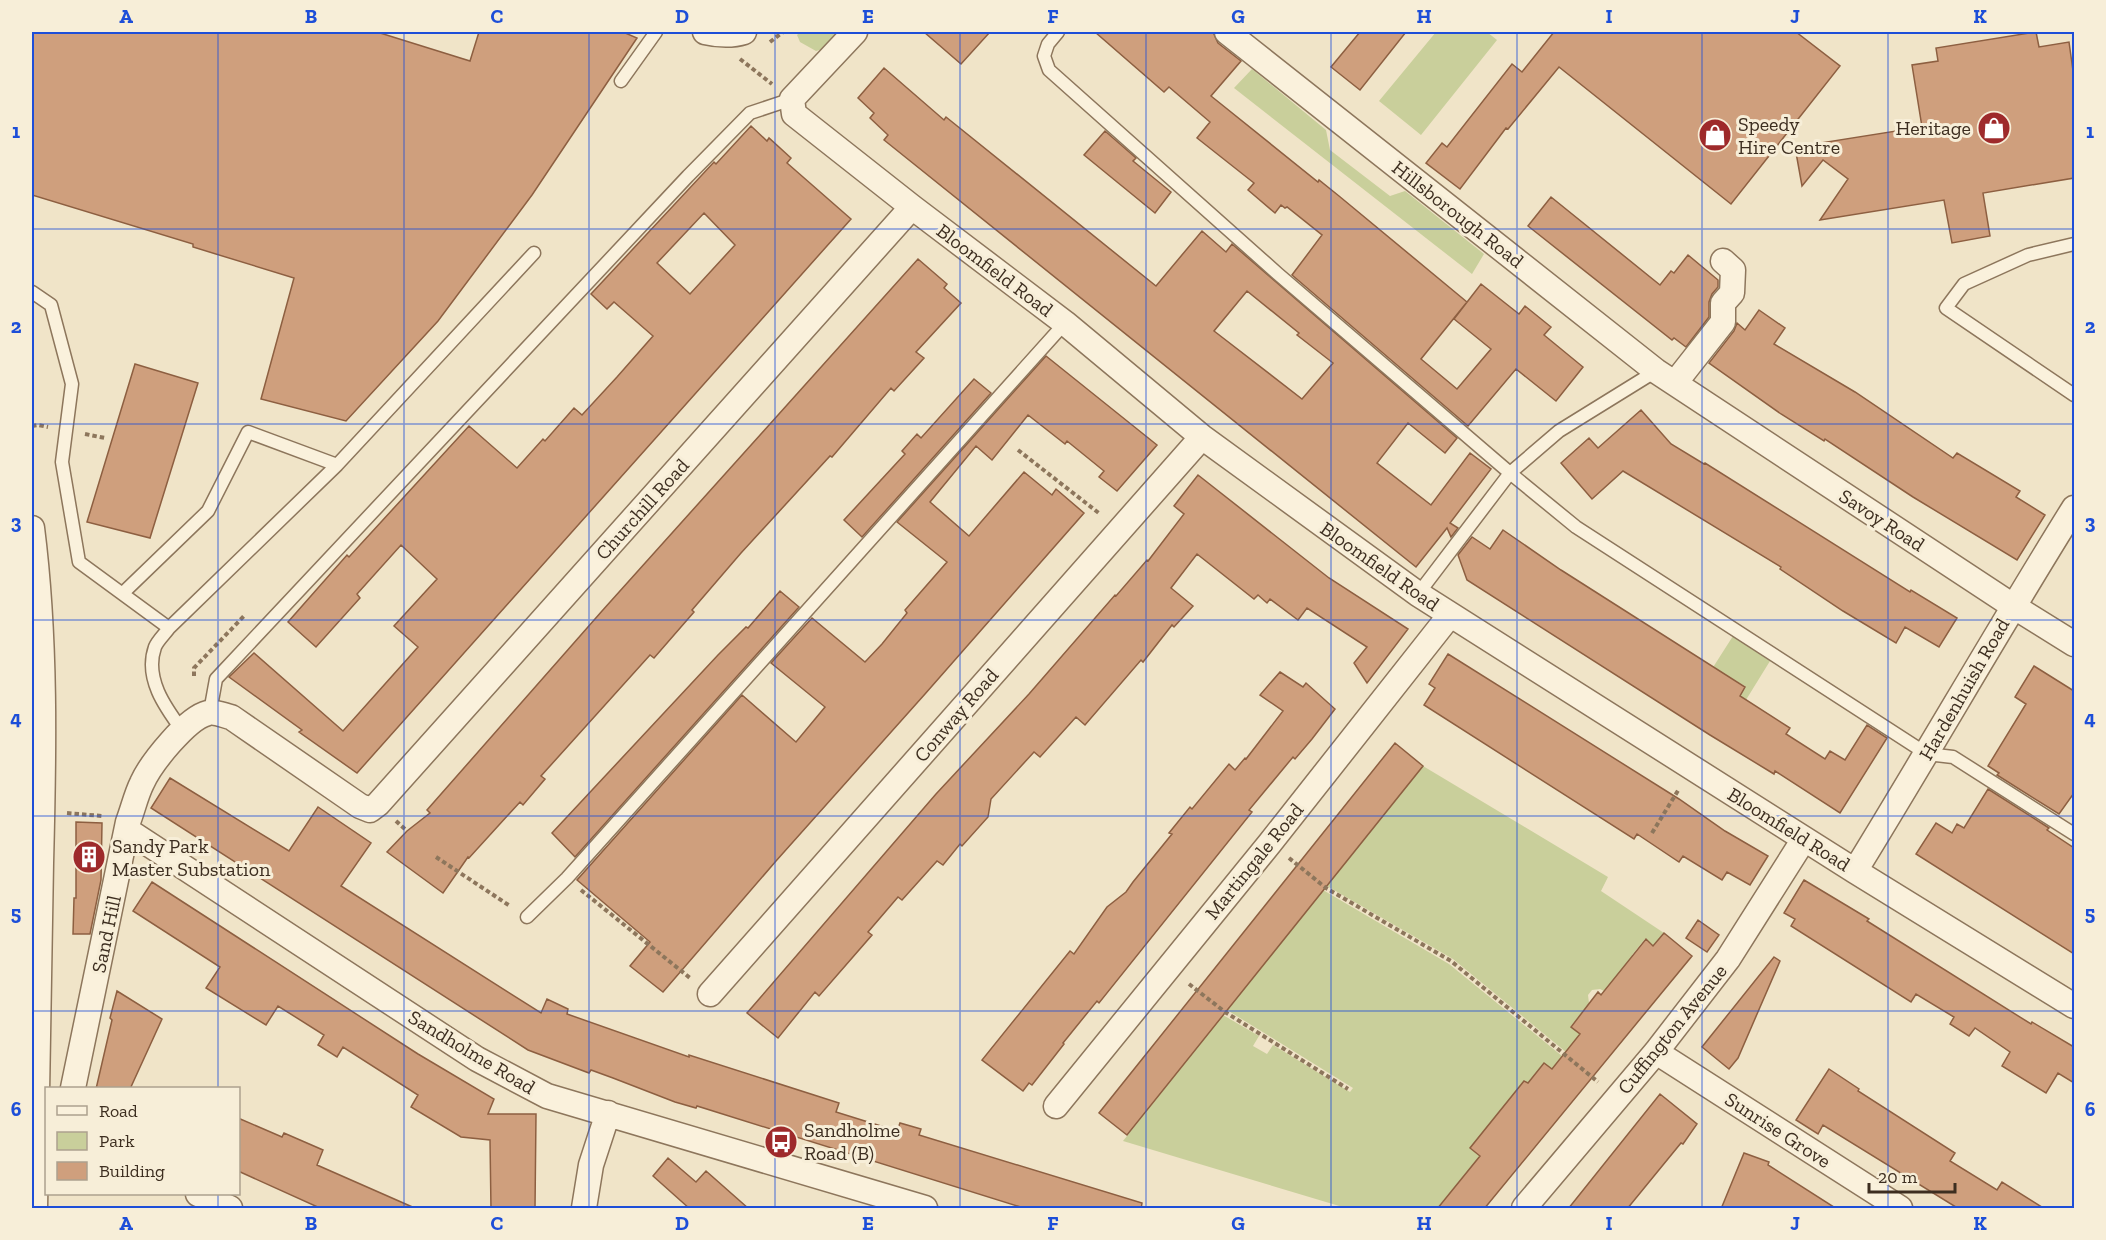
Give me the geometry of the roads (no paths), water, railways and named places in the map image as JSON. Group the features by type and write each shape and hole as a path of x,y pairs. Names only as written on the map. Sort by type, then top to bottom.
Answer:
{"street":[{"path":"705,32 736,34 744,32"},
{"path":"792,99 855,32"},
{"name":"Hillsborough Road","path":"1227,32 1674,383"},
{"name":"Bloomfield Road","path":"792,99 794,114 1065,323 1202,437 1418,594 1804,839 2074,1006"},
{"name":"Churchill Road","path":"210,712 231,717 360,806 370,810 386,795 912,207"},
{"path":"1674,383 1723,322 1723,303 1737,292 1732,270 1723,261"},
{"name":"Savoy Road","path":"1674,383 2074,644"},
{"name":"Conway Road","path":"710,994 1202,437"},
{"name":"Hardenhuish Road","path":"1856,871 1928,754 2013,606 2074,508"},
{"path":"32,528 37,568 41,678 41,863 35,1209"},
{"name":"Martingale Road","path":"1056,1106 1270,843 1450,615"},
{"name":"Sand Hill","path":"73,1087 127,830 142,782 161,754 182,730 210,712"},
{"name":"Sandholme Road","path":"127,830 477,1059 547,1096 925,1209"},
{"name":"Cuffington Avenue","path":"1524,1209 1656,1052 1728,959 1804,839"},
{"name":"Sunrise Grove","path":"1656,1052 1900,1209"},
{"path":"589,1207 591,1165 608,1113"},
{"path":"200,1195 230,1209"}],"lane":[{"path":"621,81 656,32"},
{"path":"1058,32 1048,44 1044,56 1050,70 1278,274 1510,473 1576,526 1928,754 1953,757 2074,834"},
{"path":"210,712 216,679 688,176 750,113 792,99"},
{"path":"2074,244 2028,255 1964,284 1946,308 2074,395"},
{"path":"182,730 165,708 156,690 152,668 156,647 169,628 337,465 534,253"},
{"path":"32,292 51,305 72,384 63,462 79,562 169,628"},
{"path":"527,917 567,878 1065,323"},
{"path":"1418,594 1510,473 1559,431 1674,383"},
{"path":"123,594 208,511 248,432 337,465"}],"place":[{"name":"Heritage","path":"1994,128"},
{"name":"Speedy Hire Centre","path":"1715,135"},
{"name":"Sandy Park Master Substation","path":"89,857"},
{"name":"Sandholme Road (B)","path":"781,1142"}]}
